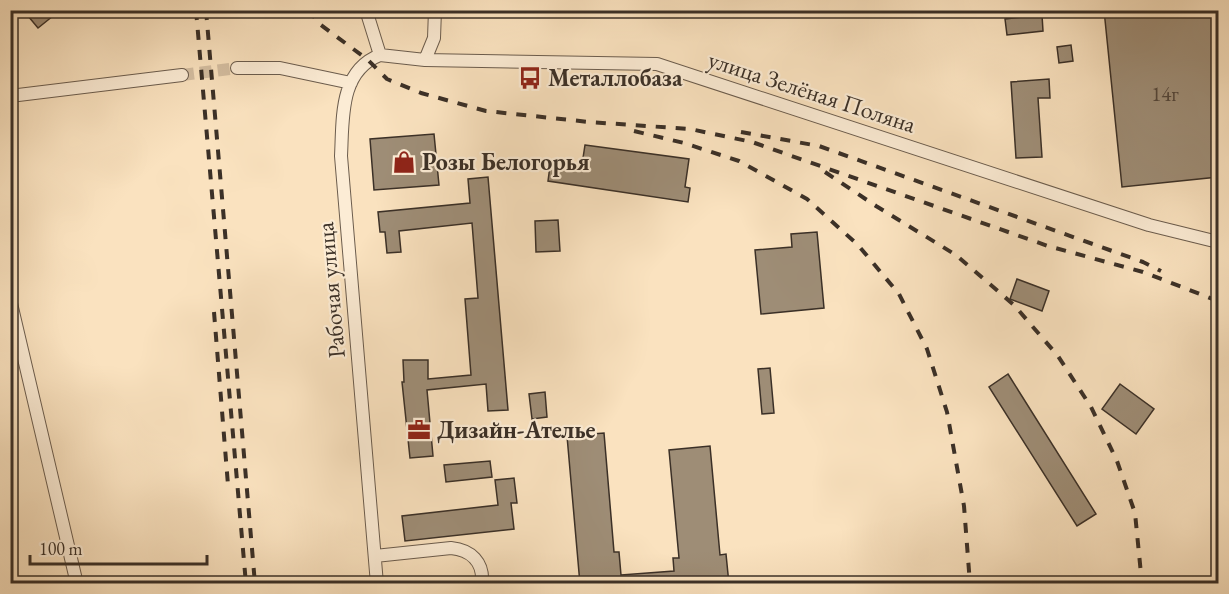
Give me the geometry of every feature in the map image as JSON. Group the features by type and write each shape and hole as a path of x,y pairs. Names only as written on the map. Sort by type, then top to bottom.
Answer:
{"street":[{"path":"366,10 381,55"},
{"path":"425,60 434,38 435,10"},
{"name":"улица Зелёная Поляна","path":"381,55 425,60 657,64 1149,225 1218,242"},
{"name":"Рабочая улица","path":"377,584 341,156 343,114 351,83 363,64 381,55"},
{"path":"237,68 280,68 351,83"},
{"path":"10,96 182,75"},
{"path":"10,298 78,584"},
{"path":"375,556 451,548 462,549 473,555 480,564 482,584"}],"building":[{"path":"23,10 48,10 53,16 38,28"},
{"path":"1104,10 1218,10 1218,177 1122,187"},
{"path":"1042,15 1043,31 1007,35 1005,19"},
{"path":"1071,45 1073,61 1059,63 1057,47"},
{"path":"1049,79 1050,98 1038,98 1042,157 1016,158 1011,82"},
{"name":"Розы Белогорья","path":"434,134 439,185 374,190 370,139"},
{"path":"585,145 689,159 685,187 690,188 688,202 548,181 550,166 581,171"},
{"path":"488,177 508,410 488,411 486,384 427,390 433,456 410,458 402,382 404,382 403,360 428,360 428,379 471,375 465,299 478,298 472,223 399,231 401,252 387,253 385,232 380,232 378,212 470,203 468,179"},
{"path":"558,220 560,251 536,252 535,221"},
{"path":"817,232 824,308 761,314 755,250 792,247 791,234"},
{"path":"1017,279 1049,291 1042,311 1010,299"},
{"path":"770,368 774,413 762,414 758,369"},
{"path":"1008,374 1096,514 1077,526 989,387"},
{"path":"1120,384 1154,409 1136,434 1102,409"},
{"path":"545,392 547,417 532,419 529,394"},
{"path":"604,433 614,552 619,552 621,575 674,571 673,558 679,558 669,450 710,446 720,555 726,554 729,584 580,584 567,436"},
{"path":"490,461 492,477 446,482 444,465"},
{"path":"514,478 517,503 511,503 514,529 405,541 402,516 498,505 495,480"}],"tunnel":[{"path":"182,75 237,68"}],"railway":[{"path":"196,10 246,584"},
{"path":"206,10 255,584"},
{"path":"308,10 321,25 368,60 387,79 421,93 486,111 589,122 690,129 752,142 1048,246 1143,272 1218,301"},
{"path":"634,131 684,143 739,161 807,199 858,245 899,294 927,349 947,412 964,506 970,584"},
{"path":"741,132 819,146 1143,262 1161,271"},
{"path":"825,172 956,255 1014,305 1058,356 1091,407 1117,461 1135,513 1142,584"},
{"path":"214,312 228,485"}],"place":[{"name":"Металлобаза","path":"530,78"},
{"name":"Розы Белогорья","path":"404,162"},
{"name":"Дизайн-Ателье","path":"419,430"}]}
